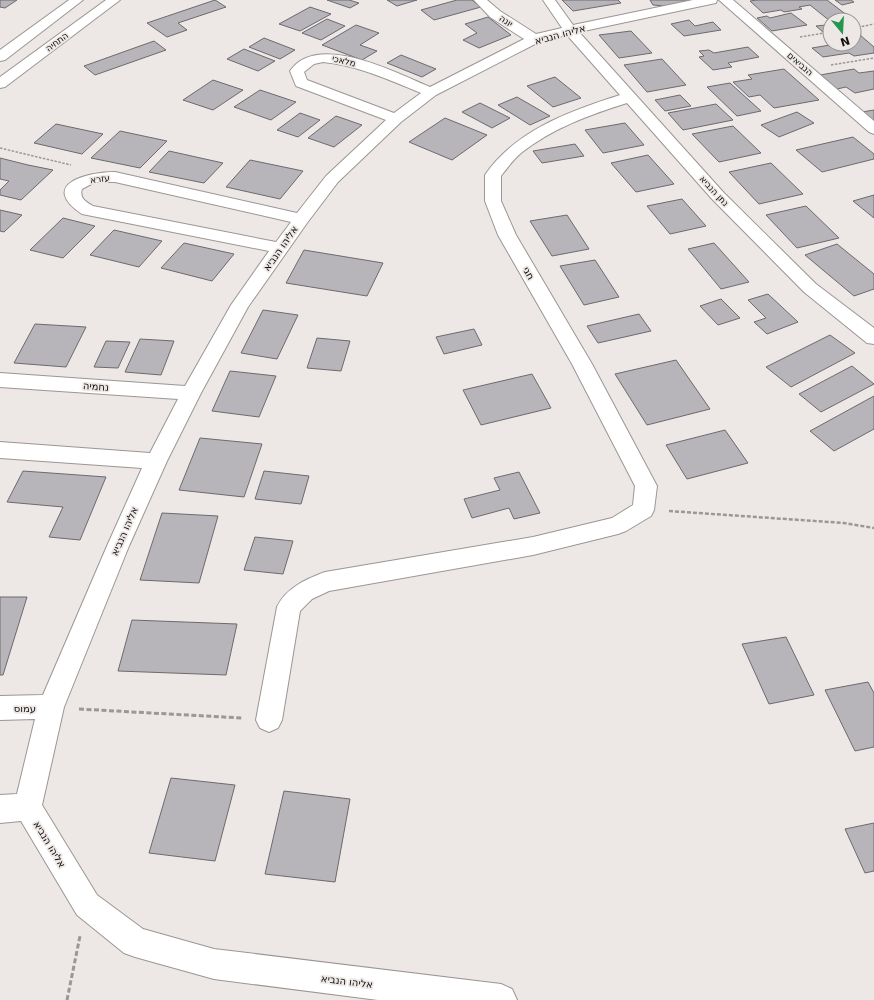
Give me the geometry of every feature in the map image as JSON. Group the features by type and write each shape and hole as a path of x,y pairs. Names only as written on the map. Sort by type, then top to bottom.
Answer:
{"street":[{"path":"0,57 77,0"},
{"name":"יונה","path":"480,0 496,14 534,39"},
{"path":"550,0 570,30"},
{"name":"אליהו הנביא","path":"501,1000 214,964 135,942 87,905 28,807 51,707 118,546 156,461 191,393 240,305 301,219 332,179 396,119 431,92 534,39 711,0"},
{"name":"הנביאים","path":"725,0 874,129"},
{"name":"התחיה","path":"0,84 109,1"},
{"name":"נתן הנביא","path":"570,30 718,196 810,288 874,338"},
{"name":"מלאכי","path":"396,119 301,83 297,71 311,60 330,57 352,62 431,92"},
{"name":"חגי","path":"629,97 586,111 554,125 515,150 493,175 493,201 507,235 582,364 646,486 643,510"},
{"name":"עזרא","path":"280,248 88,210 73,199 73,193 78,185 89,179 114,177 301,219"},
{"name":"נחמיה","path":"0,380 191,393"},
{"path":"0,450 156,461"},
{"path":"269,720 289,607 304,592 324,582 533,546 618,525 643,510"},
{"name":"עמוס","path":"0,708 51,707"},
{"path":"0,809 28,807"}],"path":[{"path":"862,26 874,24"},
{"path":"805,69 874,58"},
{"path":"0,148 71,164 89,179"},
{"path":"643,510 844,522 874,528"},
{"path":"51,707 269,720"},
{"path":"67,1000 87,905"}],"building":[{"path":"0,0 17,0 5,8 0,7"},
{"path":"215,0 226,7 178,23 187,30 167,37 147,23"},
{"path":"327,0 349,0 359,3 350,8"},
{"path":"387,0 417,0 397,6"},
{"path":"457,0 472,0 481,7 434,20 421,10"},
{"path":"562,0 618,0 621,3 573,11"},
{"path":"650,0 689,1 665,6 653,5"},
{"path":"827,0 843,12 822,12 822,15 810,5 799,7 802,9 763,13 750,1"},
{"path":"835,0 851,0 854,2 842,5"},
{"path":"310,7 331,14 300,31 279,24"},
{"path":"791,13 807,25 772,31 757,18 767,16 770,18"},
{"path":"488,17 511,35 479,48 463,40 477,33 465,24"},
{"path":"327,19 345,26 321,40 302,33"},
{"path":"689,20 695,26 713,22 721,30 684,36 671,24"},
{"path":"356,25 379,33 360,45 377,51 362,60 322,45"},
{"path":"822,25 822,31 816,26"},
{"path":"631,31 652,53 619,58 599,35"},
{"path":"862,37 874,47 874,53 854,56 849,53 823,57 812,48 822,46 822,52 862,52"},
{"path":"264,38 295,50 280,59 249,47"},
{"path":"154,41 166,50 95,75 84,66"},
{"path":"748,47 759,57 728,63 732,67 713,70 699,57 704,56 699,51 709,50 714,53"},
{"path":"244,49 275,61 258,71 227,59"},
{"path":"401,55 436,69 422,77 387,63"},
{"path":"662,59 686,85 647,92 624,65"},
{"path":"784,69 819,100 774,108 760,95 749,97 733,82 752,79 748,75"},
{"path":"854,69 859,73 874,71 874,89 855,93 846,87 837,89 820,75"},
{"path":"555,77 581,98 553,107 527,86"},
{"path":"213,80 243,90 213,110 183,100"},
{"path":"730,83 761,111 737,116 707,87"},
{"path":"260,90 296,102 271,120 234,107"},
{"path":"680,95 691,106 665,111 655,100"},
{"path":"517,97 550,116 530,125 498,105"},
{"path":"480,103 510,118 492,128 462,112"},
{"path":"716,104 733,120 683,130 668,113"},
{"path":"874,110 874,122 862,112"},
{"path":"797,112 814,123 779,137 761,125"},
{"path":"300,113 320,120 298,137 277,130"},
{"path":"336,116 362,125 334,147 308,138"},
{"path":"445,118 487,135 452,160 409,142"},
{"path":"625,123 644,145 603,153 585,130"},
{"path":"56,124 103,134 82,154 34,143"},
{"path":"733,126 761,153 719,162 692,134"},
{"path":"120,131 167,141 140,168 91,158"},
{"path":"853,137 874,154 874,159 822,172 796,150"},
{"path":"575,144 584,156 542,163 533,151"},
{"path":"169,151 223,163 204,183 149,172"},
{"path":"648,155 674,184 636,192 611,163"},
{"path":"0,158 53,170 21,200 0,195 0,190 9,181 0,179"},
{"path":"250,160 303,171 280,199 226,187"},
{"path":"771,163 803,194 759,204 729,172"},
{"path":"874,195 874,218 853,201"},
{"path":"682,199 706,226 670,234 647,206"},
{"path":"806,206 839,238 797,248 766,215"},
{"path":"0,210 22,215 4,232 0,231"},
{"path":"567,215 589,249 552,256 530,221"},
{"path":"63,218 95,226 63,258 30,250"},
{"path":"114,230 162,241 139,267 90,255"},
{"path":"184,243 234,254 212,281 161,268"},
{"path":"714,243 749,282 721,289 688,249"},
{"path":"837,244 874,274 874,289 854,296 805,255"},
{"path":"304,250 383,263 367,296 286,283"},
{"path":"595,260 619,297 584,305 560,266"},
{"path":"768,294 798,322 767,334 754,322 766,318 748,300"},
{"path":"721,299 740,318 718,325 700,306"},
{"path":"263,310 298,315 277,359 241,353"},
{"path":"639,314 651,331 598,343 587,326"},
{"path":"35,324 86,327 66,367 14,363"},
{"path":"474,329 482,345 444,354 436,337"},
{"path":"830,335 855,353 791,387 766,367"},
{"path":"317,338 350,341 341,371 307,368"},
{"path":"140,339 174,341 161,375 125,372"},
{"path":"106,341 130,342 118,368 94,367"},
{"path":"676,360 710,409 647,425 615,374"},
{"path":"852,366 874,384 821,412 799,394"},
{"path":"230,371 276,376 259,417 212,411"},
{"path":"532,374 551,408 481,425 463,390"},
{"path":"874,396 874,429 834,451 810,431"},
{"path":"725,430 748,463 687,479 666,445"},
{"path":"200,438 262,444 244,497 179,490"},
{"path":"23,471 106,477 80,540 49,537 63,507 7,502"},
{"path":"264,471 309,476 301,504 255,499"},
{"path":"519,472 540,513 514,519 509,508 472,518 464,499 500,490 494,478"},
{"path":"162,513 218,516 199,583 140,580"},
{"path":"255,537 293,541 283,574 244,570"},
{"path":"0,597 27,597 3,675 0,675"},
{"path":"132,620 237,624 226,675 118,671"},
{"path":"786,637 814,695 769,704 742,644"},
{"path":"868,682 874,693 874,747 855,751 825,690"},
{"path":"171,778 235,785 215,861 149,853"},
{"path":"284,791 350,799 335,882 265,874"},
{"path":"874,823 874,871 865,873 845,829"}]}
